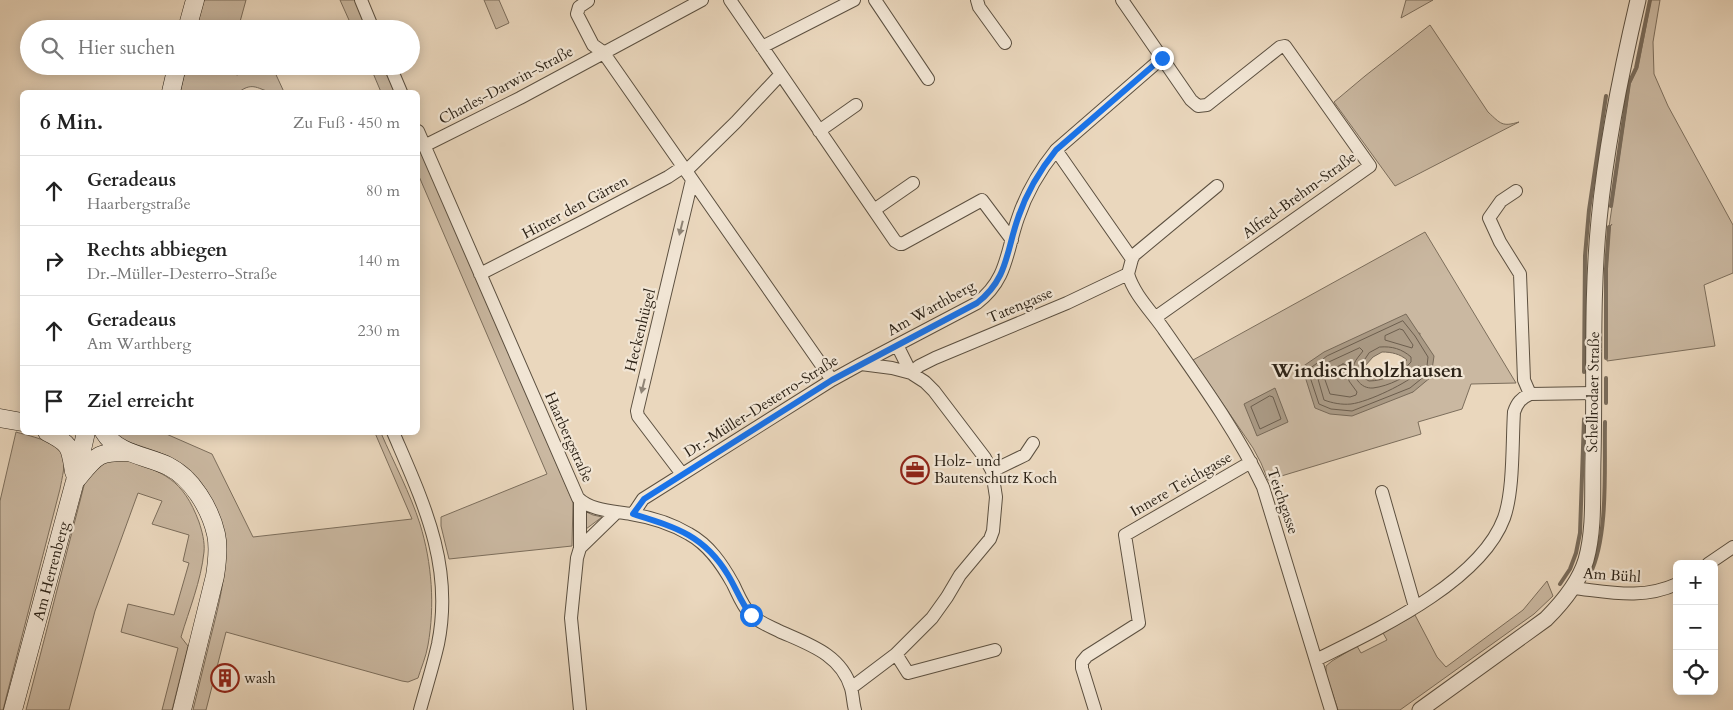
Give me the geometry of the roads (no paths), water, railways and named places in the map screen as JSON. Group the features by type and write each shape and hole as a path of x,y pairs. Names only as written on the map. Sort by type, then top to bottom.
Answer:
{"main road":[{"path":"189,20 195,0"},
{"path":"171,90 175,75"},
{"path":"0,418 20,422"},
{"path":"53,435 70,448 75,481"},
{"name":"Am Herrenberg","path":"15,703 75,481 85,435"},
{"path":"106,435 113,444 168,466 184,477 197,493 210,515 216,535 217,558 215,576 182,710"},
{"path":"75,481 96,456 111,451 130,452"}],"street":[{"path":"361,0 369,20"},
{"name":"Charles-Darwin-Straße","path":"424,146 520,98 702,0"},
{"path":"730,0 874,210 900,244 982,200 1012,240"},
{"path":"762,47 854,0"},
{"path":"874,0 928,79"},
{"path":"977,0 979,7 1005,43"},
{"name":"Alfred-Brehm-Straße","path":"1122,0 1191,100 1198,106 1207,105 1284,45 1370,166 1156,317"},
{"name":"Schellrodaer Straße","path":"1420,710 1546,619 1573,588 1586,560 1590,538 1594,392 1594,299 1599,220 1617,96 1638,0"},
{"path":"588,1 578,7 577,14 593,45 604,52 832,380"},
{"name":"Am Warthberg","path":"861,364 977,303 988,294 998,283 1018,218 1045,164 1056,150 1162,58"},
{"path":"394,75 400,90"},
{"name":"Hinter den Gärten","path":"480,274 668,177 687,173 780,75"},
{"path":"819,131 856,105"},
{"name":"Haarbergstraße","path":"420,136 574,492 580,500 596,508 633,514 672,526 689,534 709,549 728,575 744,607 751,615 769,626 819,649 841,668 851,688 855,710"},
{"path":"1056,150 1132,259"},
{"name":"Heckenhügel","path":"682,474 638,416 637,411 687,173"},
{"path":"874,210 913,183"},
{"path":"1128,274 1134,255 1217,186"},
{"path":"1516,191 1501,201 1489,218 1500,242 1520,274 1524,380 1530,394"},
{"name":"Teichgasse","path":"1128,274 1131,285 1156,317 1201,384 1251,462 1263,487 1331,710"},
{"name":"Tatengasse","path":"911,373 919,366 935,358 1067,303 1128,274"},
{"path":"897,345 911,373"},
{"name":"Dr.-Müller-Desterro-Straße","path":"633,514 644,499 832,380 861,364 892,368 911,373 925,382 985,458 992,471 996,507 994,531 960,576 948,597 932,618 896,654 851,688"},
{"path":"1316,660 1380,627 1446,587 1469,567 1492,540 1504,516 1510,480 1514,412 1522,398 1530,394 1594,392"},
{"path":"394,435 425,505 440,565 442,596 438,644 420,710"},
{"path":"992,471 1025,455 1033,443"},
{"name":"Innere Teichgasse","path":"1095,710 1082,668 1082,662 1087,656 1139,623 1125,535 1251,462"},
{"path":"1382,492 1415,607"},
{"path":"580,500 580,548 577,558 571,618 580,710"},
{"path":"580,548 617,512"},
{"path":"1714,560 1733,547"},
{"name":"Am Bühl","path":"1573,588 1632,595 1647,593 1673,585"},
{"path":"896,654 908,673 994,650"}],"water":[{"path":"1406,314 1434,356 1431,377 1413,392 1352,416 1330,414 1315,408 1302,367 1324,352","holes":["1382,352 1399,355 1407,360 1383,375 1367,375 1365,366 1373,357"]},
{"path":"1275,388 1288,422 1257,436 1244,404"}],"waterway":[{"path":"1611,206 1629,83 1636,68 1650,0"},
{"path":"1584,372 1585,256 1589,210 1606,96"},
{"path":"1606,358 1606,269 1609,227"},
{"path":"1606,378 1606,403"},
{"path":"1560,584 1570,569 1580,533 1584,419"},
{"path":"1590,574 1596,558 1603,521 1605,422"}],"place":[{"name":"Holz- und Bautenschutz Koch","path":"915,470"},
{"name":"wash","path":"225,678"}],"district":[{"name":"Windischholzhausen","path":"1367,370"}]}
